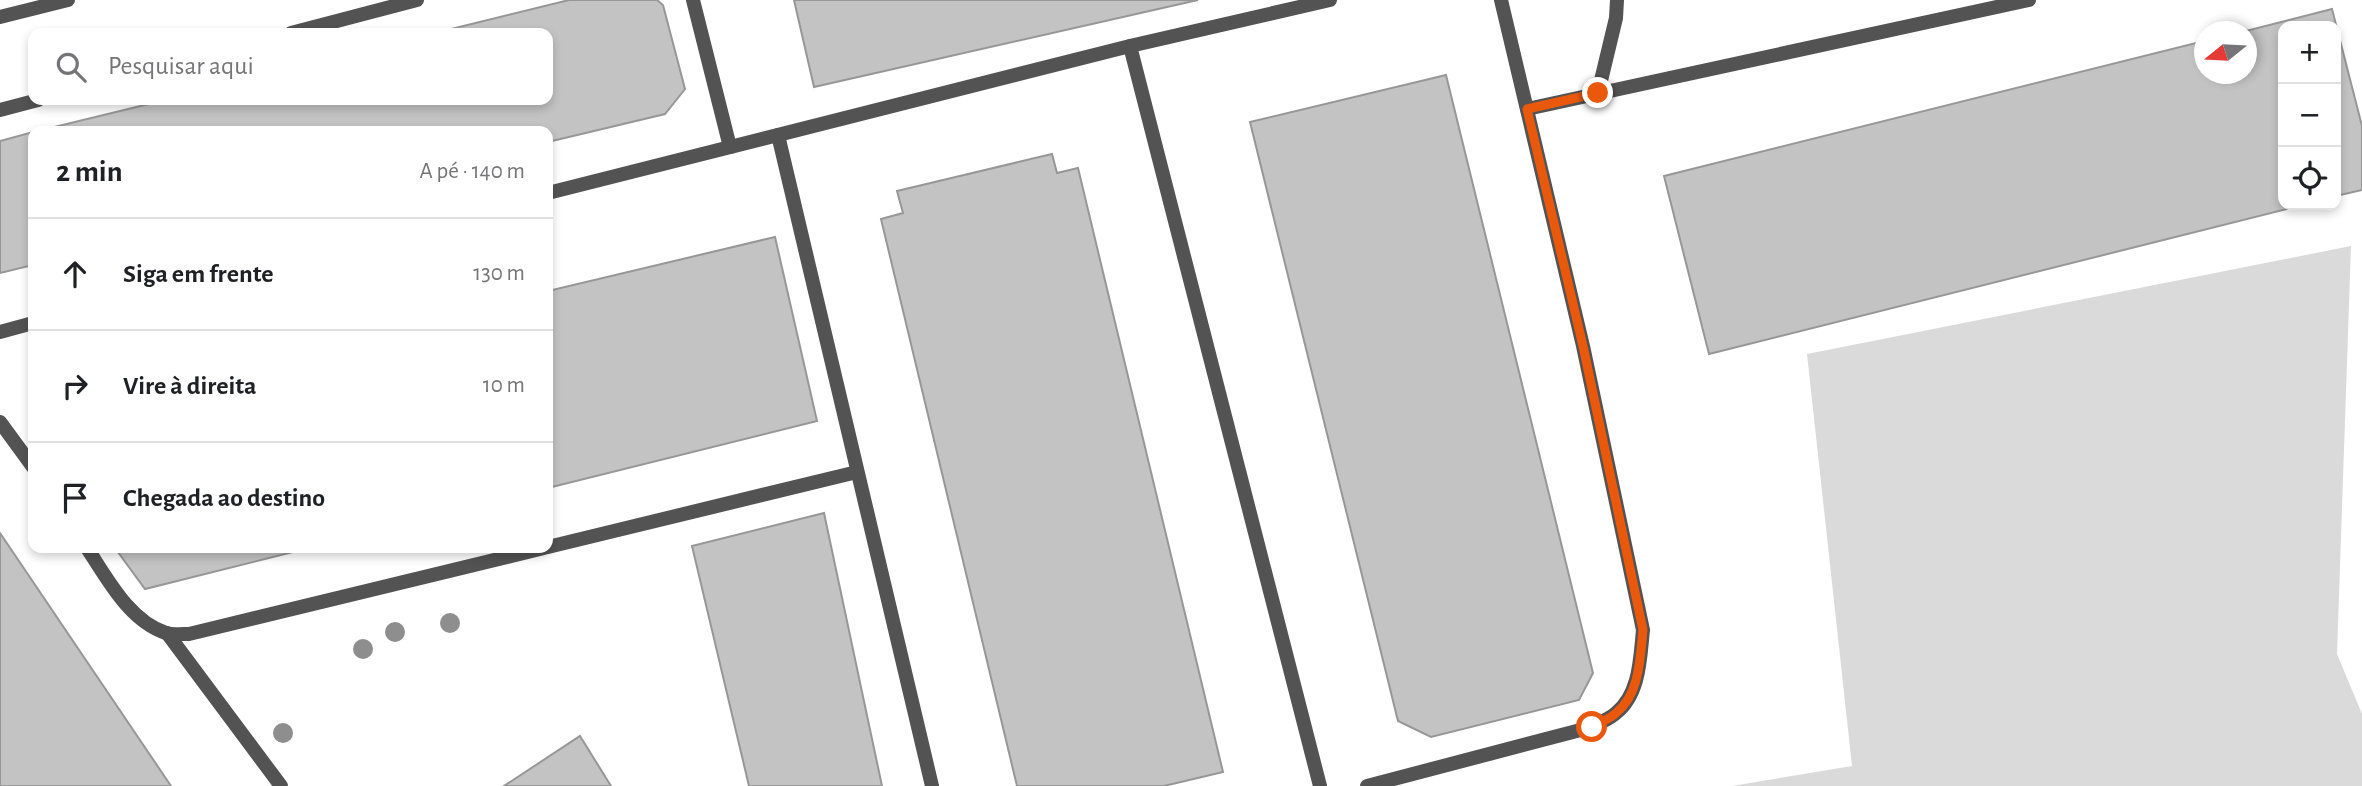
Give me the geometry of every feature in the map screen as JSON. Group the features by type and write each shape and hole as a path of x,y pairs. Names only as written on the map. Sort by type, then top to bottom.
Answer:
{"lane":[{"path":"0,17 68,0"},
{"path":"310,28 417,0"},
{"path":"693,0 730,147"},
{"path":"553,192 1130,46 1330,0"},
{"path":"1367,786 1592,727 1616,713 1631,696 1639,666 1643,630 1583,346 1500,0"},
{"path":"1598,93 1616,18 1617,0"},
{"path":"1527,109 2029,0"},
{"path":"1130,46 1320,786"},
{"path":"0,110 28,103"},
{"path":"778,135 932,786"},
{"path":"0,332 28,324"},
{"path":"0,422 28,460"},
{"path":"553,545 857,472"},
{"path":"90,553 128,607 146,622 167,633 189,634 521,553"},
{"path":"167,633 281,786"}],"shaded area":[{"path":"2351,246 2337,654 2362,714 2362,786 1732,786 1852,766 1807,354"}],"building":[{"path":"569,0 657,0 663,5 685,89 665,114 553,141 553,126 58,126 145,105 553,105 553,28 455,28"},
{"path":"794,0 1198,0 814,87"},
{"path":"2332,9 2335,21 2285,21"},
{"path":"2278,23 2278,210 2283,210 1709,354 1664,176 2194,44 2194,84 2257,84 2257,28"},
{"path":"2341,44 2362,126 2362,190 2341,195"},
{"path":"1446,75 1593,673 1579,700 1431,737 1398,721 1250,122"},
{"path":"28,133 28,266 0,273 0,141"},
{"path":"1052,154 1057,173 1078,168 1223,772 1164,786 1017,786 881,219 903,213 897,191"},
{"path":"775,237 817,421 553,487 553,290"},
{"path":"824,513 882,786 749,786 692,546"},
{"path":"0,533 171,786 0,786"},
{"path":"119,553 289,553 145,589"},
{"path":"580,736 611,786 504,786"}],"route":[{"path":"1592,727 1616,713 1631,696 1639,666 1643,630 1583,346 1527,109 1598,93"}]}
